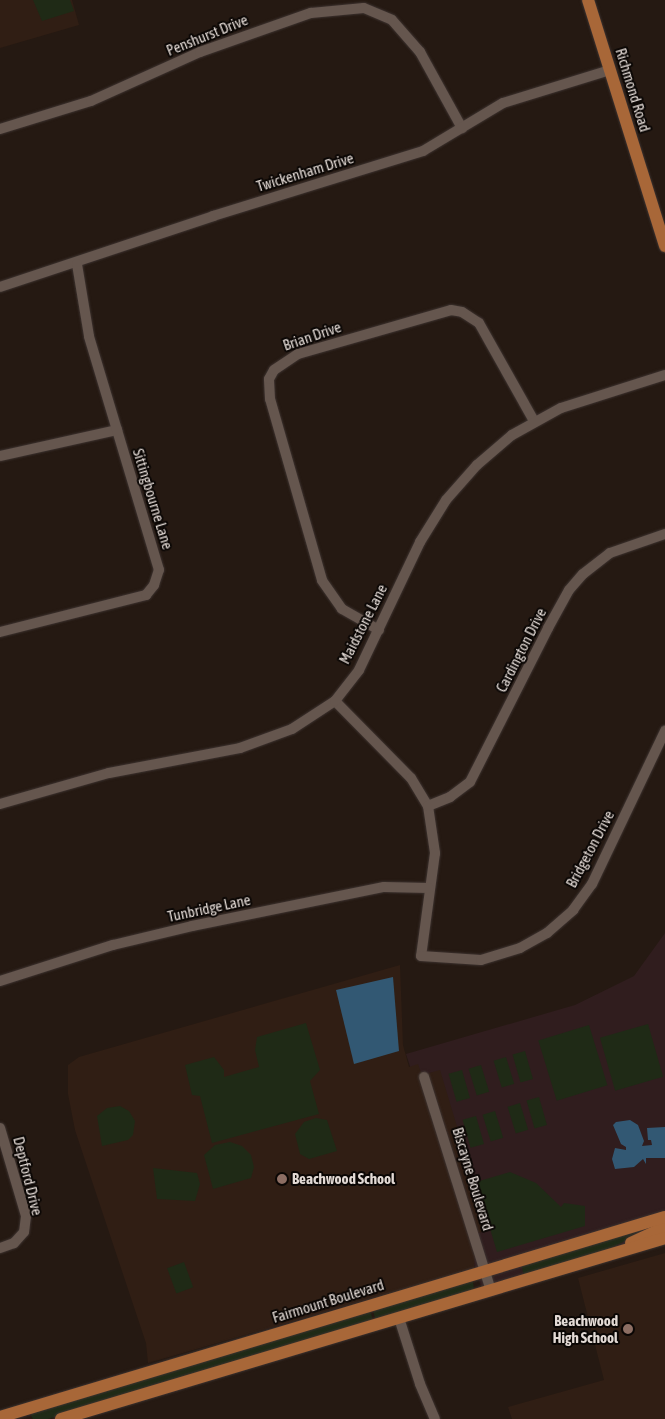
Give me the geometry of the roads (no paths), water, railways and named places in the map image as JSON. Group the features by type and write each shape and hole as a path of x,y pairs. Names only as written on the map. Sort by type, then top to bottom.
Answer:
{"main road":[{"name":"Richmond Road","path":"588,0 665,246"},
{"name":"Fairmount Boulevard","path":"9,1416 665,1216"},
{"path":"616,1252 646,1234 665,1227"},
{"path":"61,1419 665,1238"}],"street":[{"name":"Penshurst Drive","path":"0,129 91,101 200,52 310,13 365,4 392,20 420,52 462,128"},
{"name":"Twickenham Drive","path":"0,287 77,264 213,216 423,151 503,103 610,70"},
{"name":"Sittingbourne Lane","path":"0,632 146,595 154,585 159,570 89,336 77,264"},
{"name":"Brian Drive","path":"379,630 342,610 322,580 270,399 269,379 274,370 298,354 451,310 462,312 479,323 534,422"},
{"name":"Maidstone Lane","path":"0,804 109,773 265,741 292,729 335,701 358,670 420,542 446,500 477,464 534,422 587,399 665,375"},
{"path":"0,456 117,430"},
{"name":"Cardington Drive","path":"428,806 450,797 470,782 569,590 588,569 610,553 665,534"},
{"path":"335,701 410,778 428,806 435,853 429,888"},
{"name":"Bridgeton Drive","path":"429,888 421,956 481,960 520,948 547,933 573,910 592,884 665,732"},
{"name":"Tunbridge Lane","path":"0,981 113,945 192,926 384,887 429,888"},
{"name":"Biscayne Boulevard","path":"424,1077 491,1291"},
{"name":"Deptford Drive","path":"0,1128 26,1216 24,1232 14,1243 0,1248"},
{"path":"399,1318 420,1384 435,1419"}],"water":[{"path":"393,977 399,1051 354,1064 336,990"},
{"path":"630,1120 638,1125 644,1141 642,1146 652,1145 651,1140 648,1140 647,1128 665,1127 665,1158 646,1158 646,1164 643,1159 634,1167 615,1169 612,1159 615,1148 626,1150 626,1147 621,1144 613,1125 616,1122"}],"place":[{"name":"Beachwood School","path":"282,1179"},
{"name":"Beachwood High School","path":"628,1329"}]}
